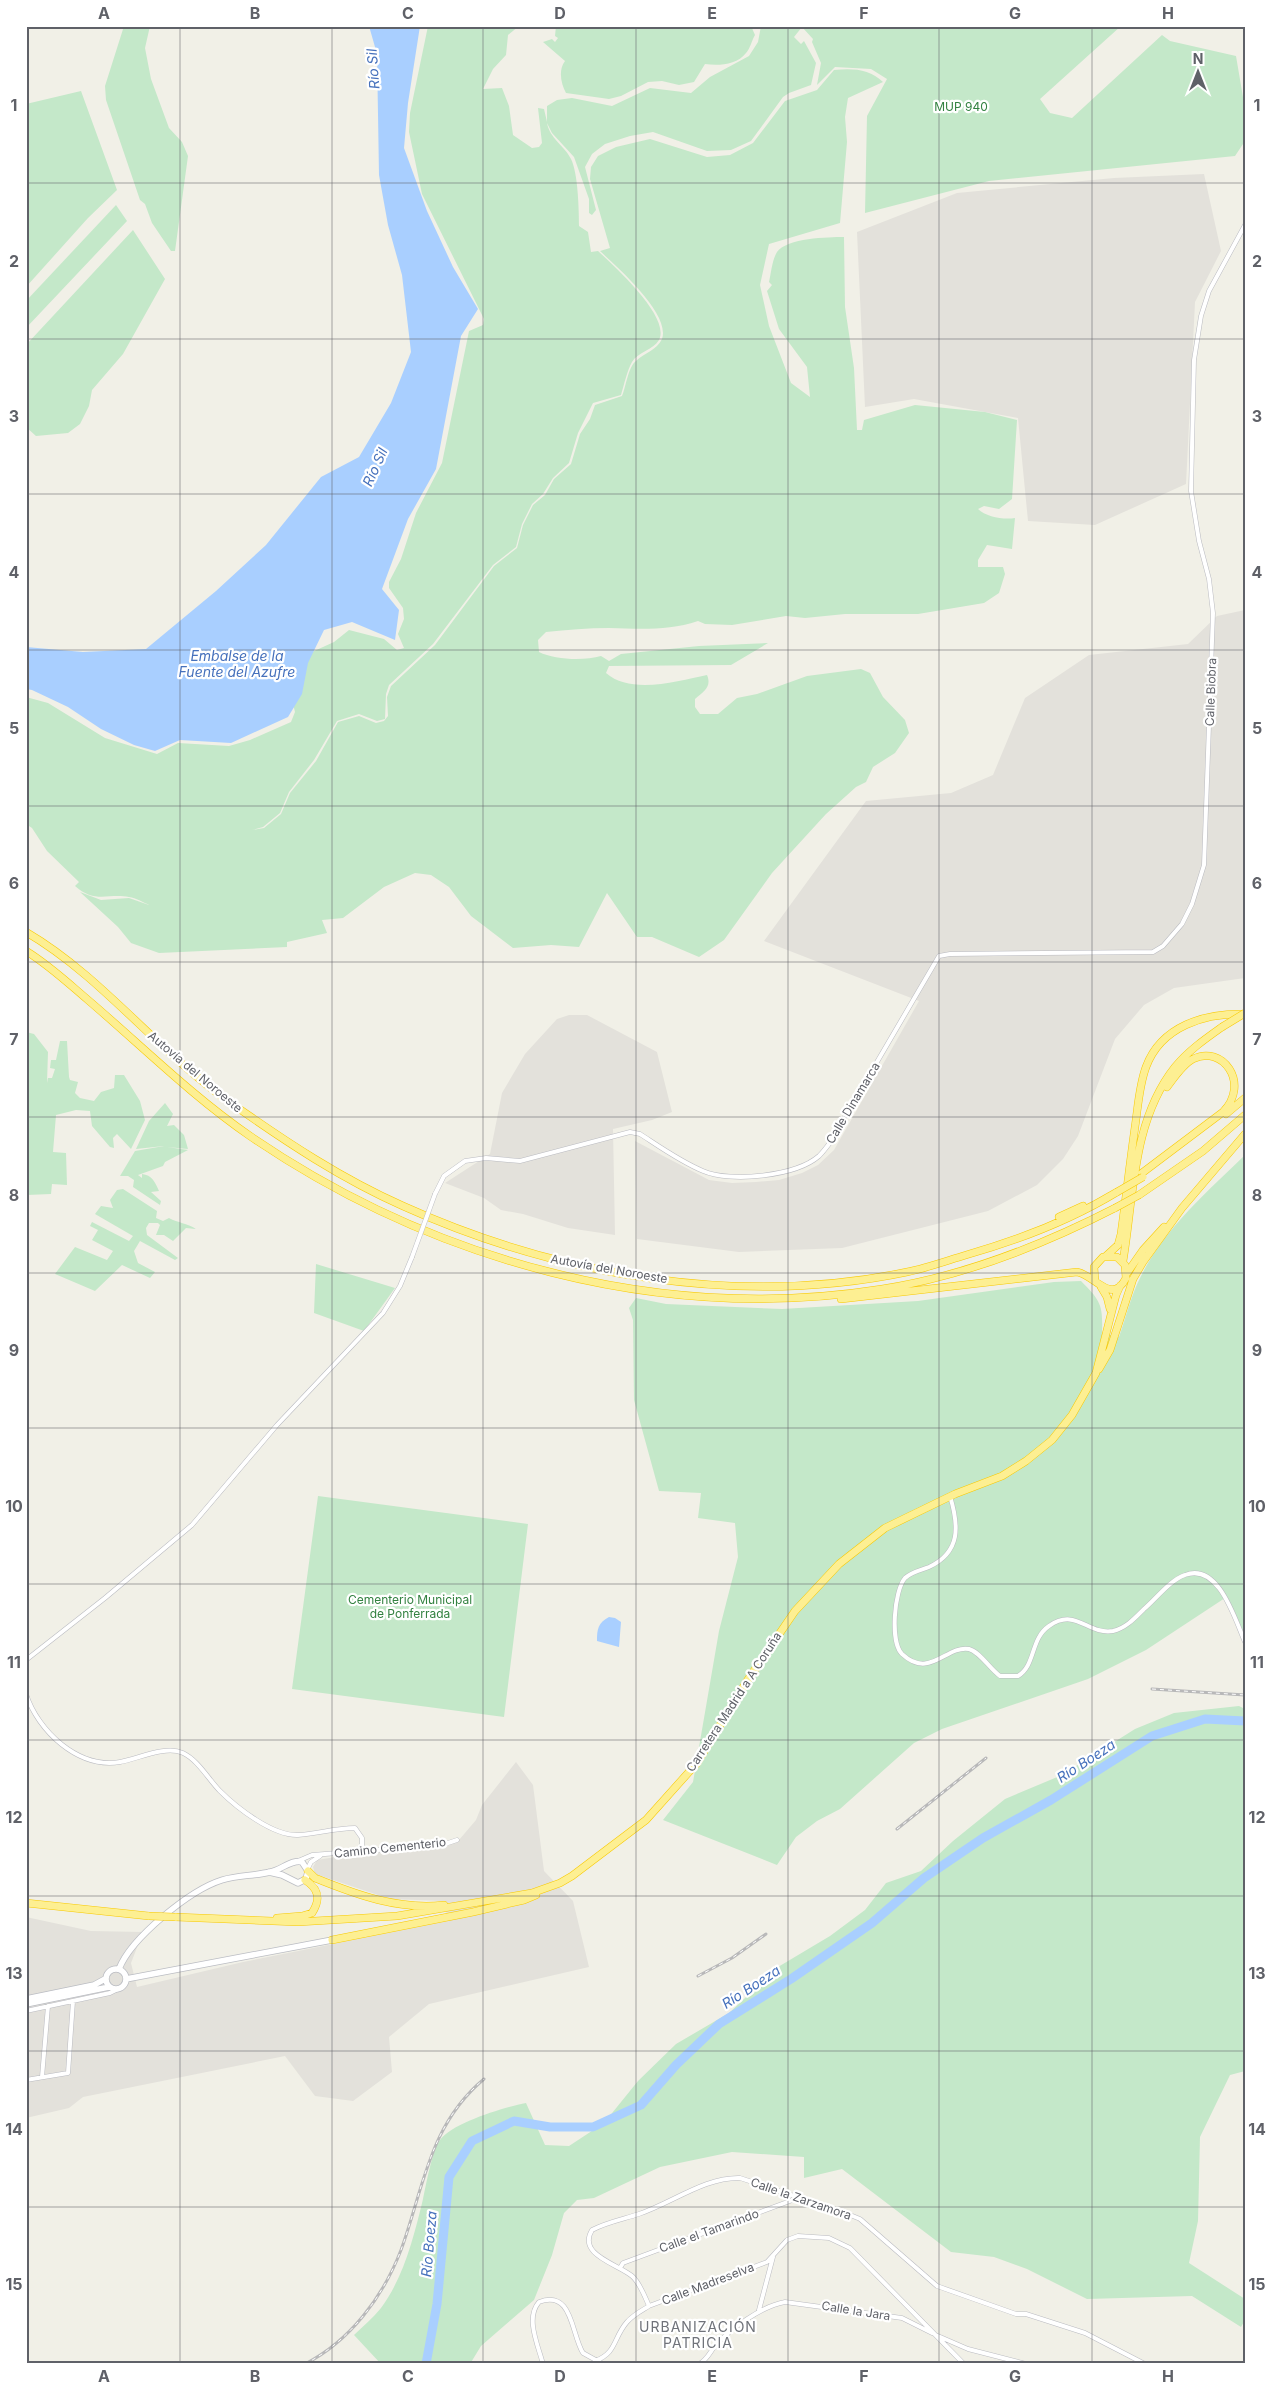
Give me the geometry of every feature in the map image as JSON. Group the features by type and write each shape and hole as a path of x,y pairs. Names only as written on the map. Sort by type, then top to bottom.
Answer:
{"highway":[{"name":"Autovía del Noroeste","path":"26,932 96,985 227,1101 292,1146 342,1174 403,1206 533,1255 644,1277 714,1284 783,1285 823,1283 890,1274 1005,1244 1076,1215 1142,1175 1189,1144 1245,1098"},
{"name":"Autovía del Noroeste","path":"26,951 42,961 196,1096 298,1167 367,1206 470,1249 540,1270 604,1284 702,1296 785,1299 884,1289 979,1266 1026,1250 1067,1233 1139,1195 1203,1151 1245,1115"},
{"path":"1127,1273 1122,1261 1140,1142 1148,1117 1163,1085 1175,1067 1202,1041 1245,1014"},
{"path":"1245,1014 1210,1016 1187,1024 1167,1038 1150,1059 1140,1090 1118,1245 1103,1257 1094,1268 1098,1284 1108,1290 1120,1286 1149,1242 1182,1208 1245,1134"},
{"path":"1142,1175 1226,1109 1236,1091 1232,1073 1218,1059 1206,1057 1193,1059 1168,1085 1148,1117"},
{"path":"1096,1373 1104,1363 1110,1350 1133,1279 1182,1208"},
{"path":"1112,1256 1122,1245 1127,1227"},
{"path":"1103,1257 1112,1256 1122,1261"},
{"path":"702,1296 724,1301 765,1303 821,1300 1077,1272 1090,1276 1098,1284 1110,1302 1111,1314"},
{"name":"Carretera Madrid a A Coruña","path":"26,1903 149,1916 298,1922 365,1919 430,1911 504,1899 560,1883 646,1820 697,1763 747,1681 795,1611 839,1564 885,1528 950,1496 1002,1476 1026,1461 1052,1440 1072,1415 1096,1373 1120,1286"},
{"path":"308,1870 315,1878 386,1903 419,1906 504,1899"},
{"path":"220,1920 302,1916 312,1913 318,1904 318,1893 313,1885 305,1880"},
{"path":"332,1940 524,1900 560,1883"}],"main road":[{"path":"119,1969 128,1953 181,1901 219,1881 236,1876 269,1872 298,1861 308,1870 305,1880 298,1883 269,1872"},
{"path":"289,1878 287,1870 290,1865"},
{"path":"126,1980 332,1940"},
{"path":"26,1999 94,1985 105,1979 108,1971 119,1969"},
{"path":"26,2004 109,1987 118,1989 124,1986 126,1980 125,1974 119,1969"},
{"path":"105,1979 109,1987"}],"street":[{"name":"Calle Biobra","path":"950,954 1153,952 1163,946 1174,934 1192,904 1200,882 1205,850 1213,613 1209,578 1199,540 1190,492 1195,353 1201,316 1208,291 1245,225"},
{"name":"Calle Dinamarca","path":"26,1660 105,1598 192,1525 277,1425 383,1313 400,1286 435,1194 444,1176 465,1161 486,1158 520,1161 621,1132 640,1134 704,1172 720,1176 775,1174 808,1163 819,1156 829,1144 934,962 939,956 950,954"},
{"path":"950,1496 956,1531 950,1550 935,1564 912,1573 902,1584 894,1635 898,1649 908,1658 926,1664 934,1663 954,1651 968,1649 974,1652 1000,1676 1018,1676 1027,1667 1038,1636 1050,1625 1064,1618 1071,1618 1100,1630 1119,1629 1176,1581 1185,1575 1194,1574 1206,1576 1216,1583 1224,1595 1245,1642"},
{"path":"26,1694 40,1724 64,1746 80,1756 112,1763 169,1751 184,1754 232,1802 268,1826 296,1835 355,1828 362,1838 362,1851"},
{"name":"Camino Cementerio","path":"298,1861 312,1855 442,1845 457,1840"},
{"name":"Camino Cementerio","path":"308,1870 311,1862 322,1855"},
{"path":"26,2011 110,1993 118,1989"},
{"path":"26,2080 68,2073 74,2001"},
{"path":"42,2077 48,2006"},
{"name":"Calle la Zarzamora","path":"649,2306 636,2281 620,2268 597,2255 590,2248 588,2242 592,2230 641,2214 728,2178 740,2178 860,2219 937,2286 1016,2314 1026,2314 1085,2333 1145,2364"},
{"name":"Calle el Tamarindo","path":"620,2268 623,2263 800,2198"},
{"name":"Calle Madreselva","path":"595,2360 609,2354 627,2322 649,2306 767,2262 786,2240 798,2236 829,2238 841,2242 865,2260 964,2364"},
{"path":"759,2310 767,2284 772,2257"},
{"path":"543,2364 532,2313 539,2302 546,2299 559,2301 565,2306 579,2348 583,2353 603,2364"},
{"name":"Calle la Jara","path":"699,2364 725,2336 759,2310 773,2304 796,2302 902,2318 968,2349 1026,2364"}],"shaded area":[{"path":"1204,174 1221,251 1195,302 1186,484 1095,525 1028,521 1018,418 914,399 865,407 857,232 957,193 1114,178"},
{"path":"1245,610 1245,978 1174,988 1144,1005 1115,1039 1078,1136 1063,1159 1037,1185 988,1211 842,1248 739,1252 637,1239 635,1141 709,1180 732,1183 756,1182 779,1180 802,1173 818,1165 834,1150 919,1001 764,941 866,801 951,793 993,775 1025,698 1089,655 1188,644 1217,616"},
{"path":"569,1015 587,1015 657,1052 672,1112 652,1120 613,1129 615,1235 568,1228 523,1214 501,1210 484,1198 445,1183 490,1154 502,1093 525,1054 557,1019"},
{"path":"516,1762 533,1785 544,1871 573,1901 589,1967 429,2004 389,2037 392,2072 353,2101 315,2096 285,2056 83,2097 69,2108 26,2118 26,1917 91,1931 143,1932 131,1963 137,1987 243,1962 449,1921 443,1901 390,1899 315,1874 313,1867 317,1860 366,1852 448,1846 459,1840 476,1820 482,1805"}],"green space":[{"path":"124,26 150,26 145,48 151,79 169,128 182,142 188,156 175,251 171,251 152,223 145,204 140,200 106,100 105,86"},
{"name":"MUP 940","path":"428,26 519,26 508,35 506,55 493,69 483,89 502,88 509,106 513,135 532,148 539,147 542,143 538,108 544,109 547,122 547,106 557,100 572,98 612,106 650,88 691,93 710,77 749,56 758,42 761,26 1121,26 1040,99 1050,113 1072,118 1162,35 1170,41 1236,56 1245,109 1245,141 1235,156 989,181 865,213 867,116 887,79 871,69 835,67 817,85 821,63 812,42 813,39 802,27 794,37 801,44 804,41 816,63 811,85 783,97 751,141 731,150 707,151 653,132 630,136 605,144 592,154 585,167 596,210 592,215 589,213 589,199 574,157 552,133 547,123 554,138 571,159 578,191 579,226 588,232 591,252 598,251 639,292 657,318 660,330 659,340 632,362 621,395 593,403 578,433 569,463 553,478 543,494 532,504 522,524 516,547 493,565 433,644 389,685 386,694 385,719 377,721 359,714 337,721 314,760 289,792 280,813 263,827 252,830 264,828 281,814 290,793 316,761 338,722 359,716 376,723 384,721 388,716 387,697 391,686 435,645 494,566 517,548 523,525 533,505 545,495 554,479 571,464 580,434 590,419 595,405 622,396 633,364 660,343 663,329 651,304 600,251 610,248 590,179 591,167 598,156 616,147 650,139 707,157 730,155 753,143 785,101 817,90 834,70 854,69 867,72 883,82 848,98 845,117 847,142 840,223 769,244 760,285 769,326 791,383 810,397 807,367 779,329 767,291 772,285 769,282 772,267 777,252 789,244 808,239 844,237 845,307 854,368 857,430 862,430 864,420 915,405 985,412 1017,420 1012,499 999,509 984,506 978,509 995,517 1015,518 1012,549 987,545 978,560 978,567 1003,567 1005,574 999,593 984,603 918,614 845,614 805,618 786,616 732,625 705,624 698,621 665,628 570,630 546,632 538,640 539,652 546,655 570,659 586,659 601,656 609,661 621,654 699,646 768,643 731,665 609,666 606,673 616,680 641,685 669,683 707,675 708,686 695,699 695,707 700,714 718,714 737,698 757,694 807,676 861,669 870,673 883,697 905,720 909,733 895,753 873,767 866,782 856,787 826,814 772,873 724,940 699,957 652,937 637,937 607,893 579,947 551,945 513,948 471,916 449,887 431,875 415,873 384,887 343,918 322,920 327,933 287,942 287,947 159,953 131,943 118,927 80,892 101,900 129,898 149,905 132,898 121,896 102,897 89,895 82,891 75,886 79,882 47,851 32,828 26,824 26,697 48,703 105,738 157,754 178,743 229,746 250,740 291,722 295,712 290,692 303,689 300,675 312,652 334,642 349,630 384,639 397,650 404,648 398,634 404,619 403,608 389,588 389,582 401,559 416,513 442,463 469,331 483,325 484,319 422,194 409,132 410,113"},
{"path":"556,26 751,26 755,35 749,49 742,57 727,64 705,64 694,82 679,85 662,81 648,82 621,96 609,99 566,93 561,77 565,61 543,42 552,39 555,42 558,38 555,36"},
{"path":"81,91 117,190 88,218 26,287 26,104"},
{"path":"116,205 127,221 26,328 26,301"},
{"path":"133,230 165,279 123,354 92,390 89,406 80,424 68,433 36,436 26,427 26,345"},
{"path":"26,1032 34,1034 48,1052 47,1083 48,1078 52,1078 55,1069 50,1068 51,1060 56,1060 60,1041 67,1041 69,1077 70,1080 78,1082 75,1093 80,1098 94,1101 101,1092 114,1088 115,1075 124,1075 140,1101 145,1120 131,1149 117,1134 113,1138 114,1148 110,1147 92,1126 90,1111 76,1110 56,1115 53,1152 66,1153 67,1185 52,1184 51,1194 27,1195 26,1190"},
{"path":"165,1103 173,1114 167,1126 174,1125 184,1135 188,1149 167,1147 188,1150 165,1162 163,1166 138,1175 142,1178 142,1174 148,1176 153,1180 159,1191 151,1192 161,1201 160,1205 133,1187 134,1180 128,1176 120,1176 135,1151 164,1146 136,1149 149,1121"},
{"path":"1245,1155 1245,1638 1225,1598 1146,1650 1088,1679 942,1729 914,1743 840,1809 817,1821 796,1837 777,1865 663,1820 693,1782 719,1631 738,1557 735,1523 698,1518 701,1493 659,1491 634,1400 633,1320 629,1308 636,1298 666,1304 782,1309 918,1301 1054,1282 1081,1281 1097,1299 1102,1316 1102,1333 1119,1337 1137,1283 1162,1242 1188,1211"},
{"path":"123,1189 157,1211 156,1218 163,1221 169,1218 196,1229 186,1228 173,1241 164,1235 156,1235 160,1225 158,1223 149,1223 146,1228 147,1235 178,1258 175,1260 140,1241 134,1251 138,1263 155,1272 150,1278 122,1265 95,1291 55,1274 75,1247 107,1260 113,1251 92,1240 98,1230 90,1226 92,1222 129,1241 133,1236 95,1214 101,1206 113,1208 110,1200 117,1190"},
{"path":"316,1264 395,1288 364,1331 314,1313"},
{"name":"Cementerio Municipal de Ponferrada","path":"318,1496 528,1524 504,1717 292,1689"},
{"path":"1239,1706 1245,1709 1245,2071 1230,2075 1200,2137 1198,2221 1189,2263 1245,2299 1245,2320 1241,2327 1192,2296 1087,2299 1027,2269 994,2257 951,2252 842,2169 804,2178 804,2157 732,2152 660,2167 594,2198 577,2200 564,2213 552,2255 534,2300 481,2346 470,2364 381,2364 354,2335 381,2308 402,2270 420,2213 434,2152 440,2140 446,2134 467,2122 505,2108 526,2103 545,2145 569,2146 604,2123 638,2081 676,2044 729,2013 778,1967 830,1936 865,1910 886,1883 921,1871 953,1841 1005,1799 1062,1775 1135,1729 1174,1713"}],"water":[{"name":"Embalse de la Fuente del Azufre","path":"369,26 420,26 408,103 404,148 427,211 453,267 478,309 461,336 436,469 408,519 382,589 399,610 395,640 352,622 324,630 308,663 302,694 288,717 231,743 180,740 155,751 134,745 101,729 68,707 26,689 26,647 83,652 146,649 216,591 266,545 321,477 359,457 391,403 411,352 402,275 388,225 379,175 377,54"},
{"path":"609,1617 621,1622 619,1647 597,1641 599,1627"}],"waterway":[{"name":"Río Boeza","path":"426,2364 437,2304 449,2177 472,2141 514,2121 550,2127 593,2127 641,2105 676,2065 719,2024 791,1979 872,1923 924,1878 983,1838 1051,1800 1152,1736 1205,1719 1245,1721"}],"railway":[{"path":"1152,1689 1245,1695"},
{"path":"897,1829 986,1758"},
{"path":"698,1976 732,1958 766,1934"},
{"path":"305,2364 336,2343 375,2301 401,2250 430,2158 440,2137 451,2116 484,2079"}],"district":[{"name":"URBANIZACIÓN PATRICIA","path":"698,2336"}],"water label":[{"name":"Río Sil","path":"373,69"},
{"name":"Río Sil","path":"375,467"}]}
